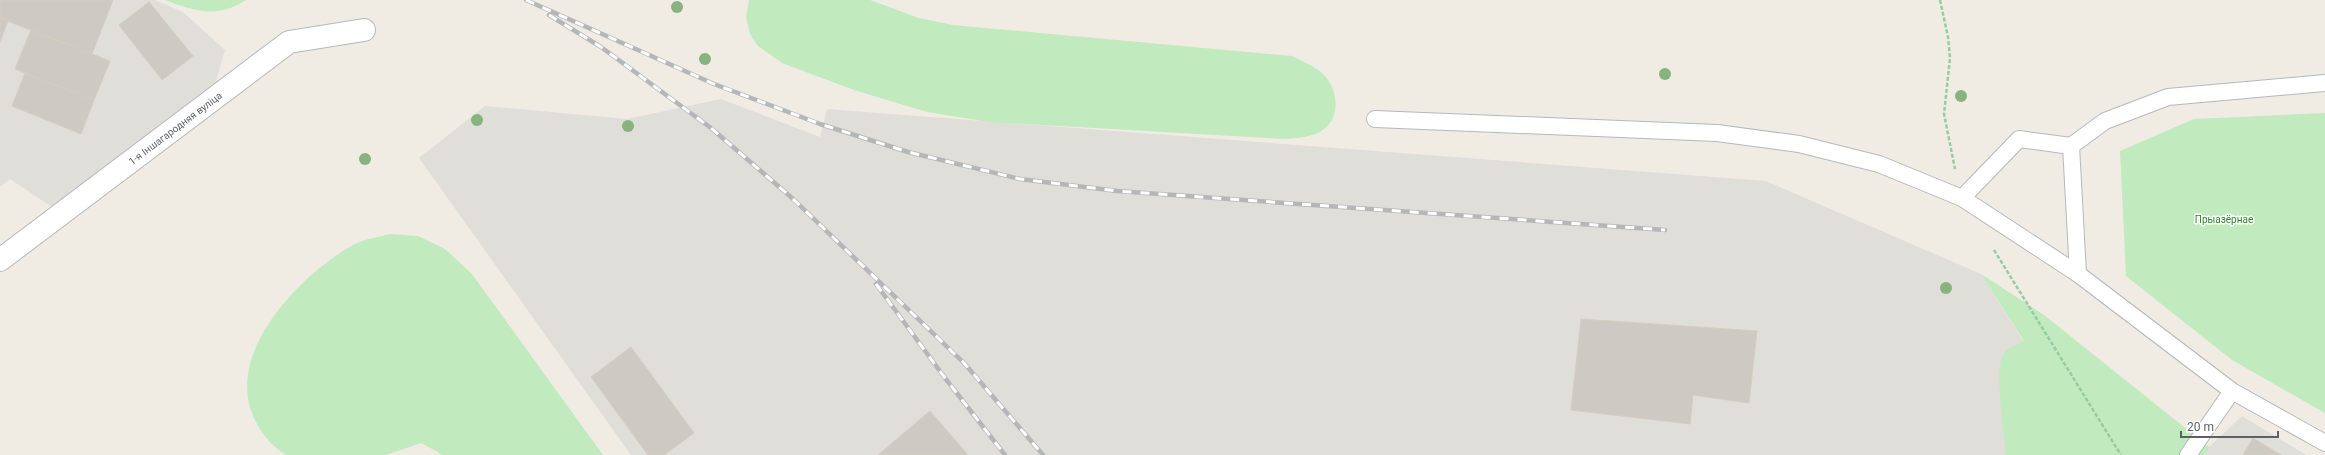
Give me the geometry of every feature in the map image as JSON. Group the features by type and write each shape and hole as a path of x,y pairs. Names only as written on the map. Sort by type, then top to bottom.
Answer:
{"street":[{"name":"1-я Іншагародняя вуліца","path":"0,260 289,42 364,30"}],"lane":[{"path":"1962,198 2019,140 2071,146 2105,121 2168,97 2325,83"},
{"path":"1375,119 1717,133 1800,144 1879,164 1962,198 2078,274 2232,391 2325,443"},
{"path":"2071,146 2078,274"},
{"path":"2188,455 2232,391"}],"path":[{"path":"1940,0 1948,37 1950,58 1944,114 1962,198"},
{"path":"1991,245 2122,455"}],"shaded area":[{"path":"0,0 155,0 183,12 225,50 213,92 55,209 10,179 0,187"},
{"path":"721,99 820,137 827,109 1766,181 1981,274 2095,455 631,455 419,158 485,106 627,119"},
{"path":"2242,416 2306,455 2205,455 2209,447"}],"green space":[{"path":"165,0 246,0 225,10 206,11 196,10"},
{"path":"749,0 870,0 919,18 953,25 1292,56 1324,74 1333,89 1336,106 1334,115 1330,122 1320,132 1304,137 1283,139 989,122 927,112 854,90 782,63 758,46 750,34 746,17"},
{"name":"Прыазёрнае","path":"2325,113 2325,413 2232,360 2126,276 2120,151 2194,119"},
{"path":"390,234 418,236 445,249 472,274 603,455 441,455 421,443 386,455 286,455 272,444 261,431 255,420 248,395 249,369 258,344 272,319 290,296 332,258 357,243"},
{"path":"1981,274 2044,315 2209,447 2205,455 2006,455 1999,377 2000,366 2003,354 2011,347 2024,341"}],"building":[{"path":"0,0 113,0 92,54 0,18"},
{"path":"149,2 193,56 162,80 119,25"},
{"path":"0,18 8,21 0,42"},
{"path":"31,30 110,61 94,100 15,69"},
{"path":"25,73 94,100 81,134 12,106"},
{"path":"1581,319 1757,331 1749,403 1693,395 1690,424 1571,410"},
{"path":"631,347 694,433 664,455 648,455 591,377"},
{"path":"930,411 968,455 878,455"},
{"path":"2253,438 2281,455 2243,455"}],"railway":[{"path":"526,0 714,84 820,124 908,152 1020,179 1117,191 1665,230"},
{"path":"549,15 601,47 711,128 792,198 964,363 1043,455"},
{"path":"876,284 945,378 1005,455"}]}
